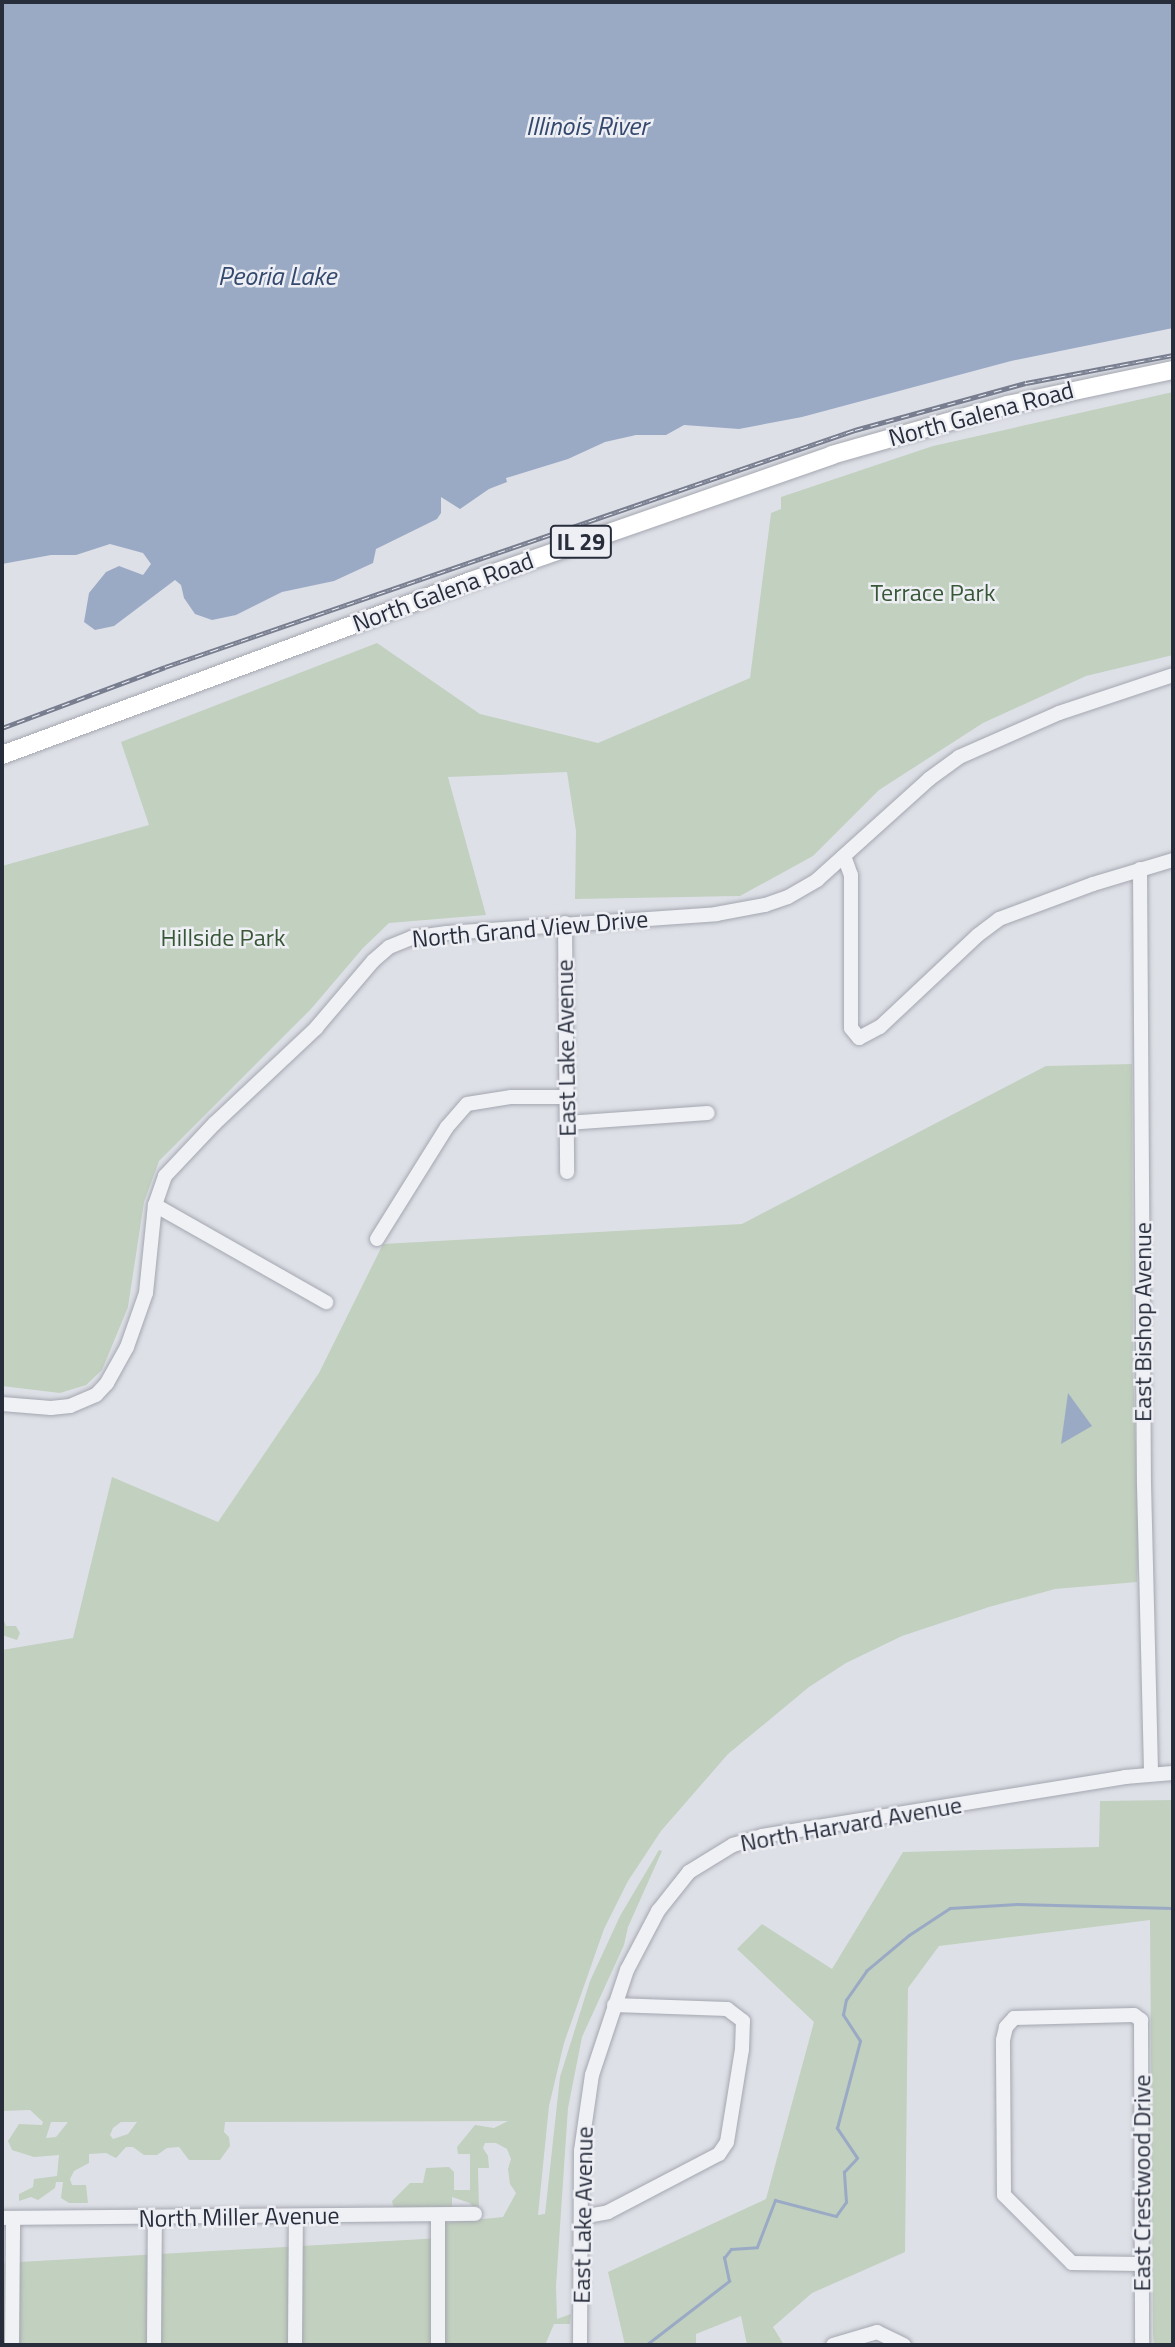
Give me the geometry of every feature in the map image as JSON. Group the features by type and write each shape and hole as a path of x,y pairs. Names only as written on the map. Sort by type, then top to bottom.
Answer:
{"main road":[{"name":"North Galena Road","path":"2,755 471,581 832,455 1008,405 1173,370"}],"street":[{"name":"North Grand View Drive","path":"2,1404 51,1408 70,1406 96,1395 107,1383 127,1347 146,1293 155,1205 161,1183 175,1164 316,1028 386,949 406,939 447,933 716,914 758,907 805,888 929,779 959,757 1059,713 1173,675"},
{"path":"844,856 851,875 851,1028 857,1037 866,1035 883,1024 995,922 1140,869 1173,860"},
{"name":"East Bishop Avenue","path":"1140,869 1143,1471 1151,1774"},
{"name":"East Lake Avenue","path":"565,923 567,1172"},
{"path":"377,1239 446,1127 467,1104 511,1097 566,1097"},
{"path":"566,1123 708,1113"},
{"path":"155,1205 326,1302"},
{"name":"North Harvard Avenue","path":"614,2005 642,1940 670,1894 692,1869 738,1843 781,1832 1151,1774 1173,1773"},
{"path":"581,2217 608,2212 719,2154 727,2142 743,2049 743,2021 727,2008 614,2005"},
{"name":"East Lake Avenue","path":"580,2345 580,2159 595,2064 614,2005"},
{"name":"East Crestwood Drive","path":"1140,2264 1080,2264 1067,2260 1007,2200 1001,2179 1003,2036 1009,2021 1020,2016 1121,2015 1136,2015 1141,2021 1142,2345"},
{"name":"North Miller Avenue","path":"7,2218 475,2214"},
{"path":"438,2215 438,2345"},
{"path":"295,2345 296,2216"},
{"path":"154,2345 155,2217"},
{"path":"7,2218 12,2345"},
{"path":"833,2345 877,2332 904,2345"}],"green space":[{"path":"1173,392 1173,655 1086,676 983,723 879,790 813,856 740,896 575,899 576,831 567,772 448,777 486,915 389,923 363,948 311,1009 159,1161 144,1202 128,1307 102,1370 86,1385 60,1393 2,1386 2,866 149,825 121,742 377,643 480,714 598,743 750,678 771,513 781,509 781,497 933,446"},
{"path":"1132,1064 1133,1369 1139,1529 1137,1582 1055,1589 989,1607 902,1636 846,1663 809,1687 728,1754 661,1831 628,1881 604,1929 564,2043 549,2106 538,2215 545,2214 560,2077 590,1981 620,1916 659,1850 662,1851 628,1927 624,1945 582,2037 568,2108 556,2286 557,2319 571,2314 570,2324 554,2324 545,2345 2,2345 2,2263 441,2238 444,2223 503,2217 516,2193 510,2184 508,2169 511,2159 507,2149 496,2143 485,2143 483,2148 488,2156 489,2168 478,2168 479,2209 452,2197 452,2210 395,2213 392,2201 410,2183 423,2183 426,2168 449,2167 454,2172 454,2190 470,2190 470,2154 458,2154 457,2147 475,2125 494,2128 508,2121 225,2122 224,2132 229,2137 230,2146 220,2160 189,2160 179,2147 167,2148 157,2155 144,2155 133,2147 126,2147 116,2158 106,2153 89,2154 89,2163 74,2171 70,2179 72,2185 86,2185 88,2203 69,2203 61,2198 63,2182 56,2182 55,2188 38,2200 31,2197 19,2201 19,2194 33,2187 34,2179 57,2176 59,2155 34,2157 12,2150 8,2141 19,2124 42,2125 43,2122 30,2110 2,2111 2,1650 73,1638 112,1477 218,1522 319,1373 383,1244 742,1224 1046,1066","holes":["51,2122 68,2122 56,2137 46,2138","121,2122 137,2122 128,2134 113,2139 110,2135 113,2128"]},
{"path":"2,1615 6,1626 16,1626 20,1633 17,1640 2,1635"},
{"path":"1173,1800 1173,2345 1154,2345 1153,2335 1150,1920 939,1946 908,1988 905,2252 812,2293 773,2327 784,2345 747,2345 741,2316 696,2334 696,2345 625,2345 608,2272 766,2199 814,2022 737,1949 762,1924 832,1969 903,1852 1099,1847 1100,1801"}],"water":[{"name":"Peoria Lake","path":"2,2 1173,2 1173,328 1011,361 802,417 739,429 684,425 666,435 636,435 605,442 568,459 506,478 507,482 489,489 460,509 441,497 441,513 437,519 376,549 373,563 334,581 282,592 236,615 212,620 195,614 184,598 181,585 175,580 114,626 95,630 84,622 89,593 106,572 119,566 143,575 151,564 143,553 110,544 76,555 51,555 2,564"},
{"path":"1068,1393 1092,1426 1061,1444"}],"waterway":[{"path":"646,2345 729,2281 724,2258 731,2249 757,2247 775,2200 836,2216 846,2202 844,2172 857,2158 837,2128 860,2041 843,2015 846,2000 866,1971 909,1935 950,1908 1017,1904 1173,1908"}],"railway":[{"path":"2,728 165,667 855,430 1026,383 1173,355"}],"water label":[{"name":"Illinois River","path":"587,126"}],"park label":[{"name":"Terrace Park","path":"933,593"},
{"name":"Hillside Park","path":"223,938"}]}
